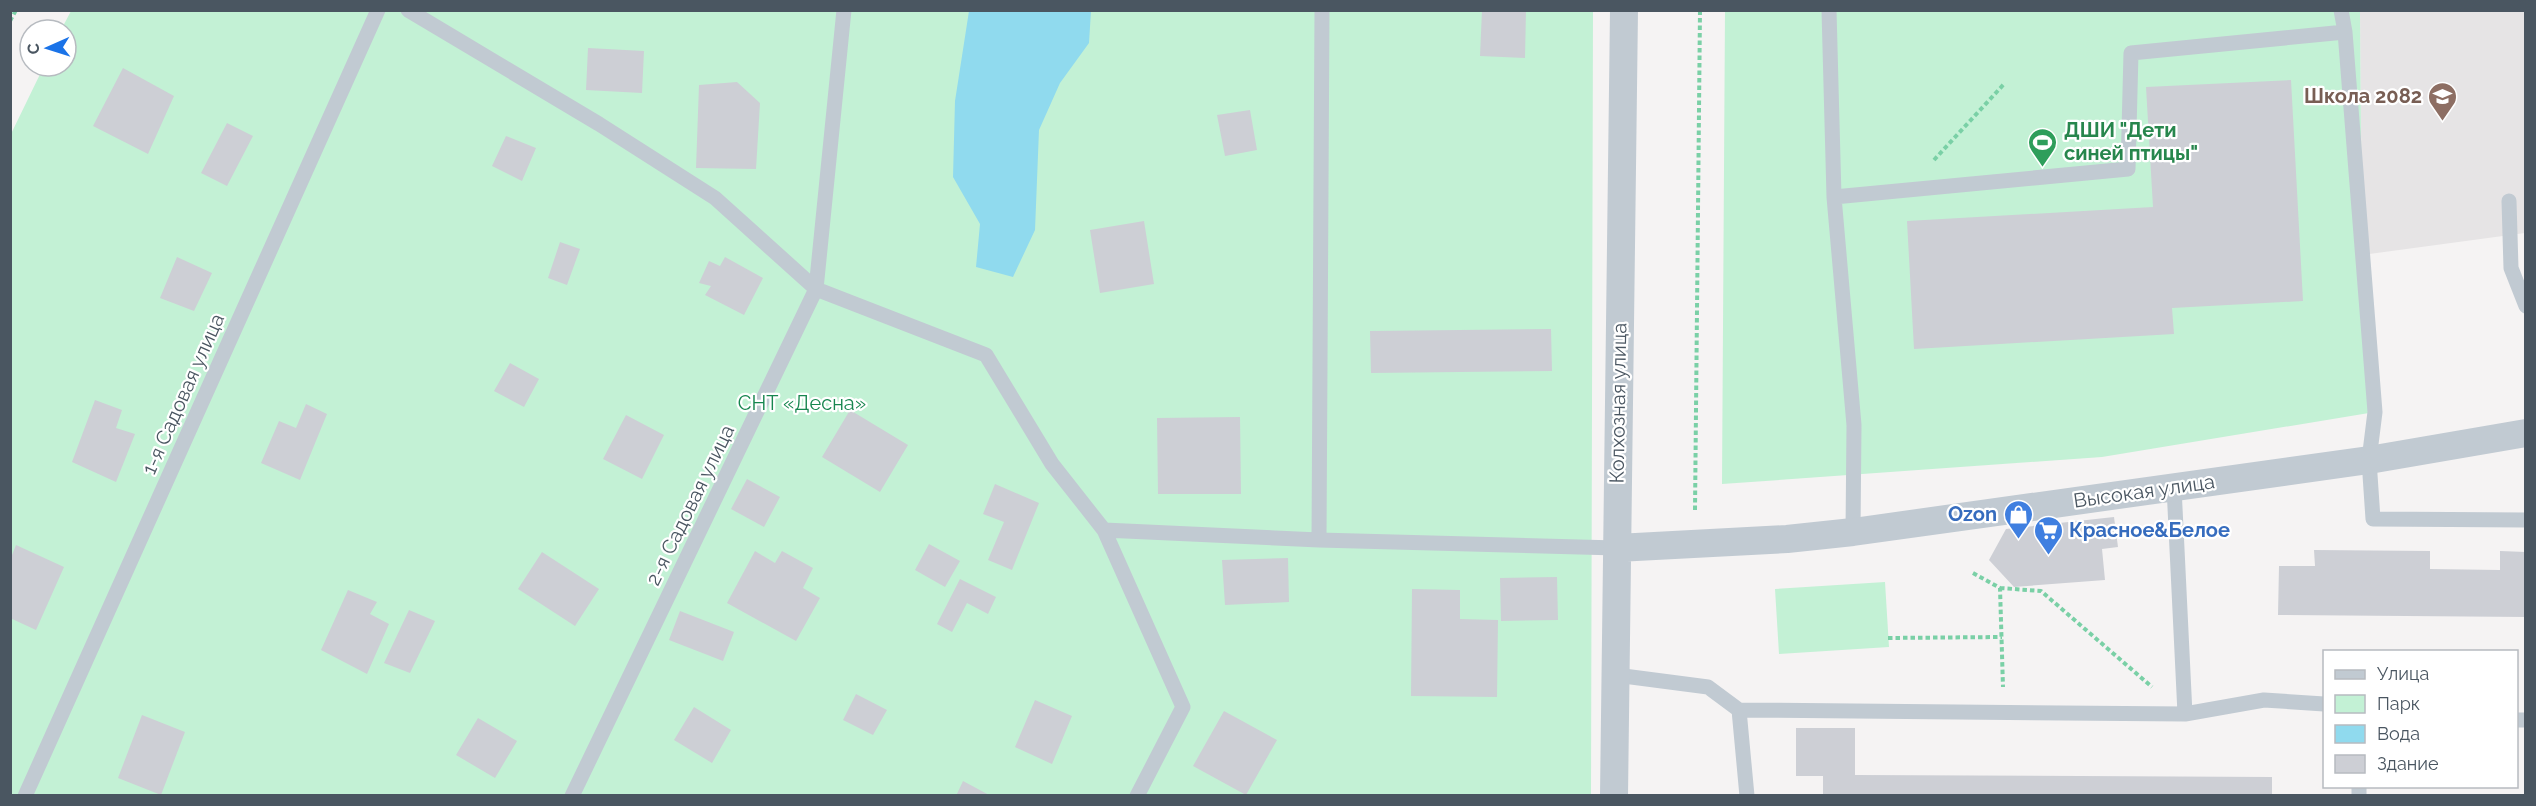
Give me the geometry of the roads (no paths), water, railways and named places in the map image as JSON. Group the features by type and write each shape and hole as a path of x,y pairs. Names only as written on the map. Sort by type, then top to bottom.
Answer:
{"street":[{"name":"Колхозная улица","path":"1614,795 1624,10"},
{"name":"Высокая улица","path":"1617,548 1787,539 1853,532 2369,460 2526,433"}],"lane":[{"name":"1-я Садовая улица","path":"25,795 378,10"},
{"path":"408,10 599,124 715,198 816,289 986,355 1052,465 1104,530 1183,707 1137,795"},
{"name":"2-я Садовая улица","path":"572,795 816,289 844,10"},
{"path":"1319,540 1322,10"},
{"path":"1829,10 1834,197 1854,425 1853,532"},
{"path":"2341,10 2375,412 2369,460 2373,519 2526,520"},
{"path":"1834,197 2128,169 2132,53 2344,32"},
{"path":"2509,201 2511,268 2526,306"},
{"path":"2174,487 2185,714"},
{"path":"1104,530 1319,540 1617,548"},
{"path":"1616,675 1708,687 1739,710 2185,714 2264,700 2323,704"},
{"path":"1739,710 1747,795"}],"water":[{"path":"969,11 1091,11 1089,43 1060,83 1039,130 1035,230 1013,277 976,267 980,224 953,177 955,101"}],"place":[{"name":"Школа 2082","path":"2443,122"},
{"name":"ДШИ \"Дети синей птицы\"","path":"2043,168"},
{"name":"Ozon","path":"2018,540"},
{"name":"Красное&Белое","path":"2048,556"}],"park label":[{"name":"СНТ «Десна»","path":"802,403"}]}
